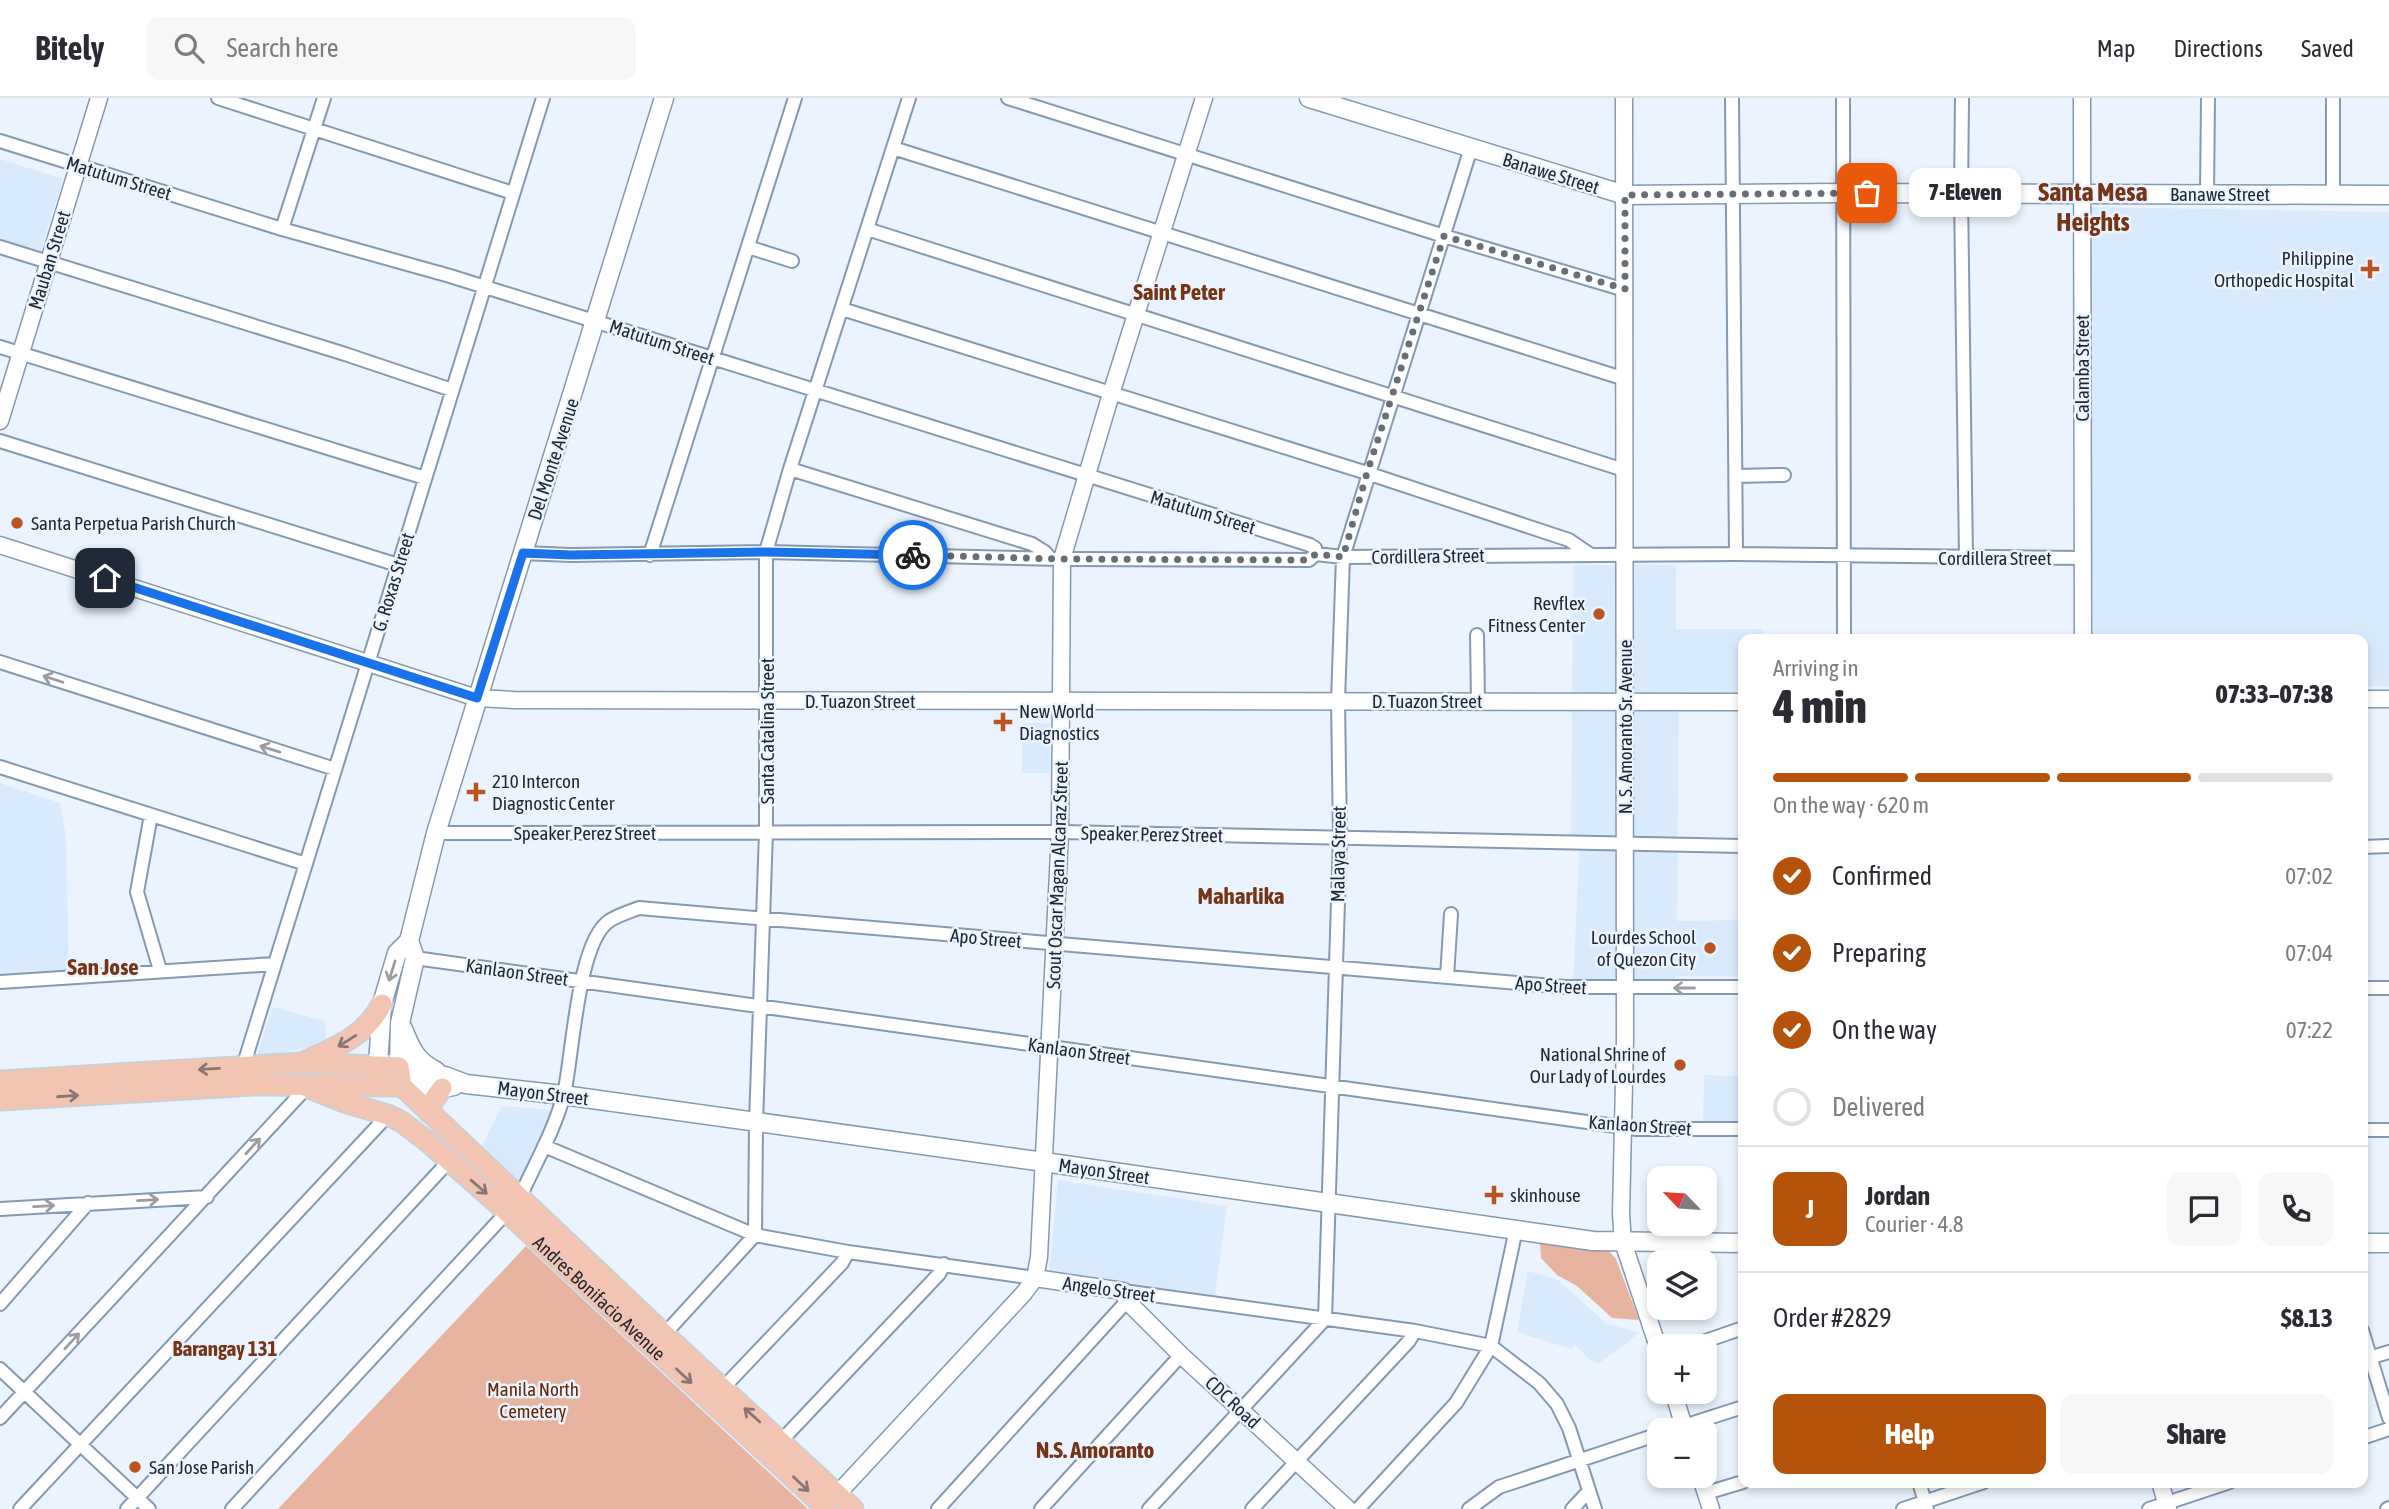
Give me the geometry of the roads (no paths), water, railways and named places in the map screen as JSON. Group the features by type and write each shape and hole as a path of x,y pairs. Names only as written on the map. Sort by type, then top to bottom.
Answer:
{"main road":[{"name":"Del Monte Avenue","path":"401,1076 400,1023 436,833 664,98"},
{"name":"Banawe Street","path":"1309,98 1625,195 2389,195"},
{"name":"Del Monte Avenue","path":"377,1065 382,1004 397,953 412,949"},
{"path":"302,1063 337,1047 363,1030 376,1016 382,1004"},
{"path":"400,1023 415,1057 444,1082 430,1105 429,1112"},
{"path":"0,1081 302,1063 377,1065 401,1076"},
{"path":"377,1065 379,1096 388,1115"},
{"path":"0,1100 254,1084 307,1087 377,1086 401,1076"},
{"name":"Mayon Street","path":"401,1076 1044,1162 1593,1241 1738,1243"},
{"name":"Andres Bonifacio Avenue","path":"401,1076 429,1112 514,1205 830,1504 853,1509"},
{"name":"Andres Bonifacio Avenue","path":"307,1087 402,1122 449,1161 514,1205"},
{"path":"2368,1243 2389,1243"},
{"name":"Andres Bonifacio Avenue","path":"658,1340 723,1388 781,1441 830,1504"}],"street":[{"name":"Mauban Street","path":"0,421 99,98"},
{"path":"218,98 513,193"},
{"path":"282,229 324,98"},
{"name":"G. Roxas Street","path":"243,1067 543,98"},
{"path":"650,555 795,98"},
{"name":"Santa Catalina Street","path":"755,1235 766,832 766,552 909,98"},
{"path":"1008,98 1444,236 1625,289"},
{"name":"Scout Oscar Magan Alcaraz Street","path":"1035,1278 1039,1257 1060,832 1061,700 1056,558 1086,476 1204,98"},
{"name":"N. S. Amoranto Sr. Avenue","path":"1624,98 1625,845 1621,1214 1623,1242 1654,1334"},
{"path":"1732,98 1736,554"},
{"path":"1843,98 1844,634"},
{"path":"1962,98 1966,558"},
{"name":"Calamba Street","path":"2082,98 2083,634"},
{"path":"2207,194 2208,98"},
{"path":"2333,98 2333,194"},
{"name":"Matutum Street","path":"0,141 816,391 1313,547 1316,554"},
{"path":"893,148 1625,379"},
{"name":"Malaya Street","path":"1325,1319 1340,837 1338,701 1343,557 1367,473 1471,148"},
{"path":"867,229 1624,470"},
{"path":"0,247 452,390"},
{"path":"748,247 792,261"},
{"path":"842,309 1367,473 1569,540 1591,555"},
{"path":"0,347 425,478"},
{"path":"0,441 398,565"},
{"path":"790,469 1032,544 1056,558"},
{"path":"1735,476 1784,475"},
{"name":"D. Tuazon Street","path":"0,545 477,698 1738,702"},
{"name":"Cordillera Street","path":"523,553 650,555 766,552 1308,560 1316,554 1343,557 1736,554 2083,558"},
{"path":"1477,635 1478,701"},
{"path":"0,662 335,769"},
{"path":"2368,699 2389,699"},
{"path":"0,767 306,864"},
{"path":"151,815 136,892 160,970"},
{"name":"Speaker Perez Street","path":"436,833 1060,832 1738,846"},
{"path":"2368,846 2389,846"},
{"name":"Apo Street","path":"232,1509 514,1205 544,1146 563,1096 582,981 592,947 608,921 639,908 1565,986 1738,987"},
{"path":"1447,976 1451,914"},
{"name":"Kanlaon Street","path":"412,949 582,981 1623,1127 1738,1129"},
{"path":"0,982 275,964"},
{"path":"2368,988 2389,988"},
{"path":"0,1418 307,1087"},
{"path":"20,1509 388,1115"},
{"path":"2368,1130 2389,1130"},
{"name":"Angelo Street","path":"544,1146 755,1235 848,1252 1035,1278 1125,1296 1415,1331 1491,1346 1539,1383 1557,1404 1569,1428 1595,1509"},
{"path":"127,1509 449,1161"},
{"path":"0,1209 207,1197"},
{"path":"0,1304 88,1203"},
{"path":"1358,1509 1456,1404 1491,1346 1516,1229"},
{"path":"658,1340 755,1235"},
{"path":"723,1388 842,1263 848,1252"},
{"path":"781,1441 939,1274 944,1264"},
{"path":"830,1504 1035,1278"},
{"path":"938,1509 1125,1296"},
{"name":"CDC Road","path":"1125,1296 1181,1355 1348,1509"},
{"path":"1149,1509 1325,1319"},
{"path":"1717,1337 1738,1330"},
{"path":"1252,1509 1412,1339 1415,1331"},
{"path":"2368,1359 2389,1352"},
{"path":"1041,1509 1181,1355"},
{"path":"2368,1362 2389,1418"},
{"path":"0,1368 149,1509"},
{"path":"1709,1418 1738,1408"},
{"path":"2368,1436 2389,1429"},
{"path":"1469,1509 1499,1487 1647,1438"},
{"path":"1709,1501 1738,1485"},
{"path":"1921,1488 1926,1505"},
{"path":"1902,1509 1926,1505 1969,1488"},
{"path":"2162,1488 2168,1506"},
{"path":"2149,1509 2168,1506 2214,1488"},
{"path":"1572,1509 1589,1491"}],"place":[{"name":"7-Eleven","path":"1867,193"},
{"name":"Philippine Orthopedic Hospital","path":"2370,269"},
{"name":"Santa Perpetua Parish Church","path":"17,523"},
{"name":"Revflex Fitness Center","path":"1599,614"},
{"name":"New World Diagnostics","path":"1003,722"},
{"name":"210 Intercon Diagnostic Center","path":"476,792"},
{"name":"Lourdes School of Quezon City","path":"1710,948"},
{"name":"National Shrine of Our Lady of Lourdes","path":"1680,1065"},
{"name":"skinhouse","path":"1494,1195"},
{"name":"San Jose Parish","path":"135,1467"}],"district":[{"name":"Santa Mesa Heights","path":"2093,207"},
{"name":"Saint Peter","path":"1179,292"},
{"name":"Maharlika","path":"1241,896"},
{"name":"San Jose","path":"103,967"},
{"name":"Barangay 131","path":"225,1349"},
{"name":"N.S. Amoranto","path":"1095,1450"}],"park label":[{"name":"Manila North Cemetery","path":"533,1400"}]}
